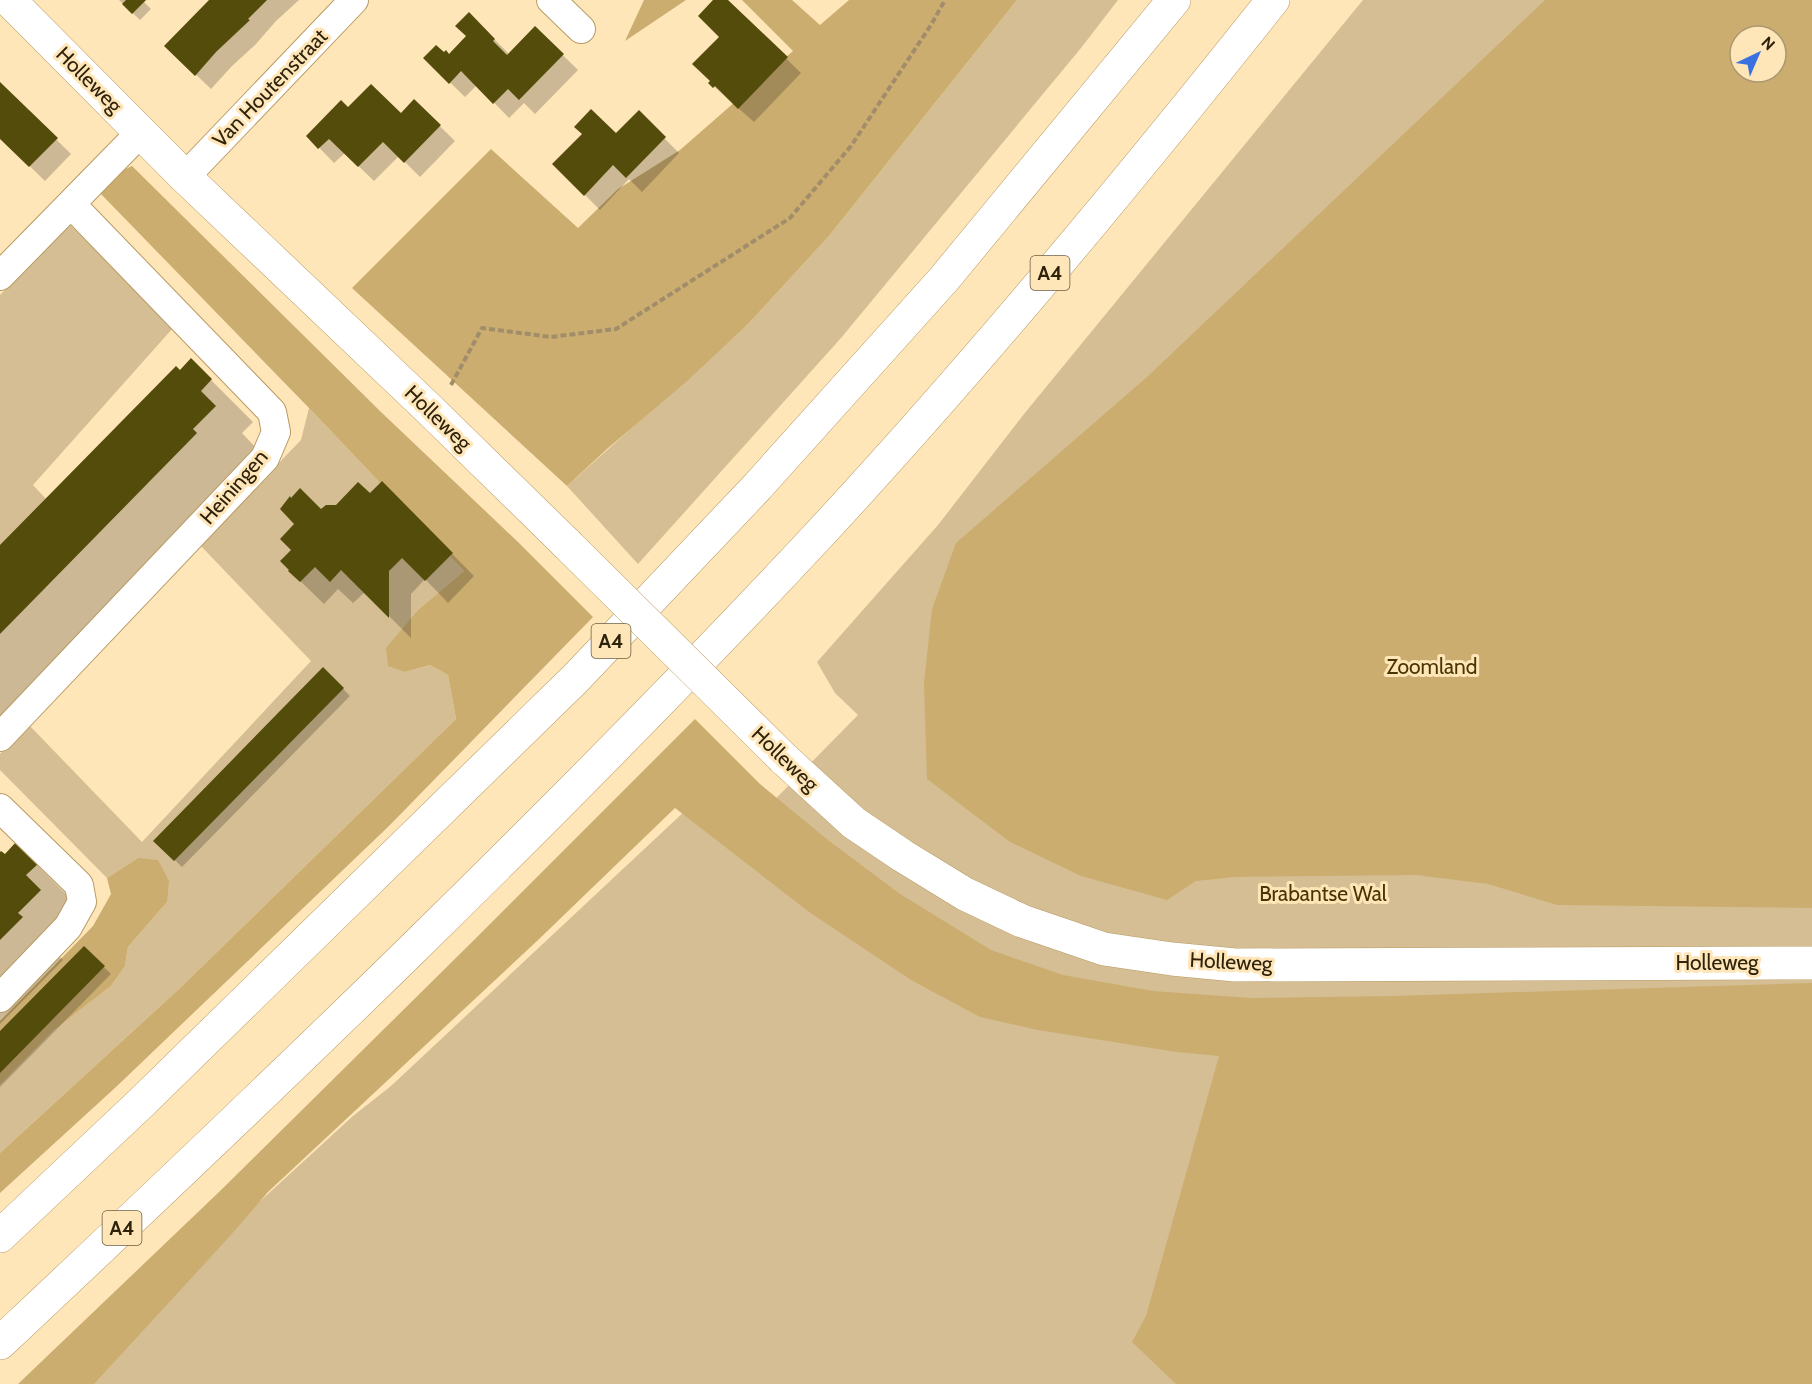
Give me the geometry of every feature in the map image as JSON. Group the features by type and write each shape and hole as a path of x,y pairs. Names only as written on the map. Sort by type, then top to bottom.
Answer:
{"main road":[{"name":"Holleweg","path":"9,0 185,177 429,409 783,758 854,823 965,894 1022,921 1104,949 1235,965 1812,963"},
{"name":"A4","path":"0,1236 141,1103 576,678 759,486 944,279 1174,0"},
{"name":"A4","path":"0,1343 462,900 644,718 817,536 1005,327 1175,123 1273,0"}],"street":[{"name":"Van Houtenstraat","path":"185,177 354,0"},
{"path":"551,0 581,29"},
{"path":"0,276 141,132"},
{"name":"Heiningen","path":"0,737 265,459 276,432 272,412 71,204"},
{"path":"0,808 80,885 82,902 68,927 0,998"}],"path":[{"path":"429,409 449,389 482,328 551,337 616,329 790,218 850,146 931,25 945,0"}],"green space":[{"path":"644,0 686,0 625,41"},
{"path":"742,0 792,0 820,25 849,0 1017,0 829,236 750,322 686,382 567,486 352,288 491,149 578,228 618,189 680,150 793,51"},
{"path":"1017,0 1118,0 1081,48 841,338 638,564 567,486 750,322 829,236"},
{"name":"Brabantse Wal","path":"1363,0 1812,0 1812,1384 69,1384 199,1257 353,1116 391,1086 686,810 727,848 858,715 835,693 817,662 938,525 1024,414"},
{"name":"Zoomland","path":"1545,0 1812,0 1812,908 1557,905 1488,884 1416,875 1235,877 1196,881 1167,900 1081,876 1010,842 927,779 924,683 932,609 956,543 1147,377"},
{"path":"132,166 593,617 389,826 116,1087 0,1193 0,1153 180,988 456,719 448,675 430,665 405,672 388,666 386,648 419,609 464,571 100,193 121,171"},
{"path":"69,224 173,328 33,485 46,499 0,547 0,295"},
{"path":"309,408 464,571 419,609 405,672 430,665 448,675 456,719 180,988 0,1153 0,1085 53,1031 111,986 125,966 128,947 167,902 138,858 107,878 0,770 0,754 28,724 142,842 311,661 200,545 301,440"},
{"path":"695,719 760,784 828,840 900,894 991,950 1063,975 1153,991 1251,998 1812,983 1812,1384 1176,1384 1132,1342 1146,1316 1219,1056 1176,1052 1038,1030 980,1017 911,980 809,912 675,808 537,941 268,1192 94,1384 18,1384 219,1192"},
{"path":"138,858 158,860 169,881 167,902 128,947 125,966 111,986 53,1031 0,1085 0,1021 93,926 111,894 107,878"}],"building":[{"path":"126,0 146,0 132,14 122,4"},
{"path":"209,0 267,0 195,76 164,46"},
{"path":"713,0 728,0 788,57 738,109 715,86 713,88 708,83 710,81 692,64 719,37 698,16"},
{"path":"469,12 507,55 535,26 564,54 519,100 508,89 493,104 461,71 449,84 423,58 436,45 449,54 466,36 455,26"},
{"path":"0,82 58,138 29,167 0,139"},
{"path":"371,84 401,113 414,99 441,125 404,163 383,142 358,167 329,139 318,149 306,136 341,100 348,107"},
{"path":"591,109 616,133 639,110 666,137 626,178 613,165 584,196 552,164 582,134 574,127"},
{"path":"191,358 212,379 201,391 216,406 193,429 197,433 0,634 0,545 176,366 180,370"},
{"path":"382,481 453,553 425,581 402,558 389,571 389,618 341,570 330,582 315,567 300,582 280,561 291,550 280,539 294,524 280,509 300,488 321,509 326,505 336,505 358,482 370,493"},
{"path":"323,667 344,688 174,861 153,841"},
{"path":"16,842 38,864 26,875 41,890 18,913 23,917 0,940 0,852 5,854"},
{"path":"84,946 105,966 0,1073 0,1031"}]}
